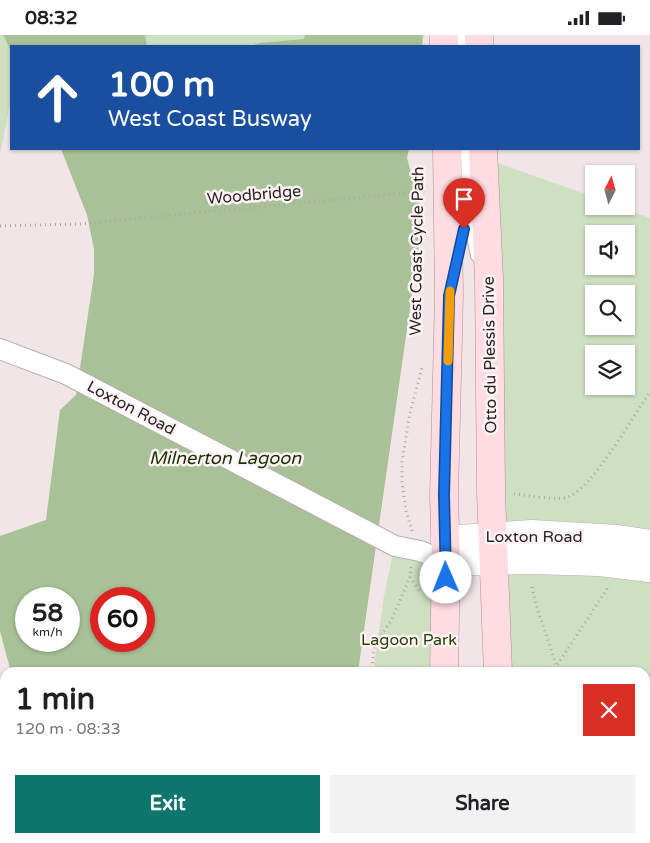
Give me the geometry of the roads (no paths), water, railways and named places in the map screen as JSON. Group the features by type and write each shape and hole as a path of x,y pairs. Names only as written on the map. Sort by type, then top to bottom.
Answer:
{"main road":[{"path":"444,667 449,296 447,150"},
{"name":"Otto du Plessis Drive","path":"482,150 490,279 493,549 497,667"}],"street":[{"name":"Loxton Road","path":"0,349 66,374 395,546 420,551 493,549 533,560 600,562 650,569"},
{"name":"Loxton Road","path":"493,549 532,534 618,539 650,544"}],"lane":[{"path":"466,150 467,212 489,323"},
{"path":"449,296 467,212"}],"water":[{"path":"3,35 145,35 147,45 10,45 10,49"},
{"path":"305,35 423,35 422,45 253,45 304,39"},
{"name":"Milnerton Lagoon","path":"61,150 409,150 407,158 423,217 359,667 10,667 0,631 0,536 46,520 60,410 76,395 94,274 94,249 87,215"}],"park label":[{"name":"Lagoon Park","path":"409,640"}]}
